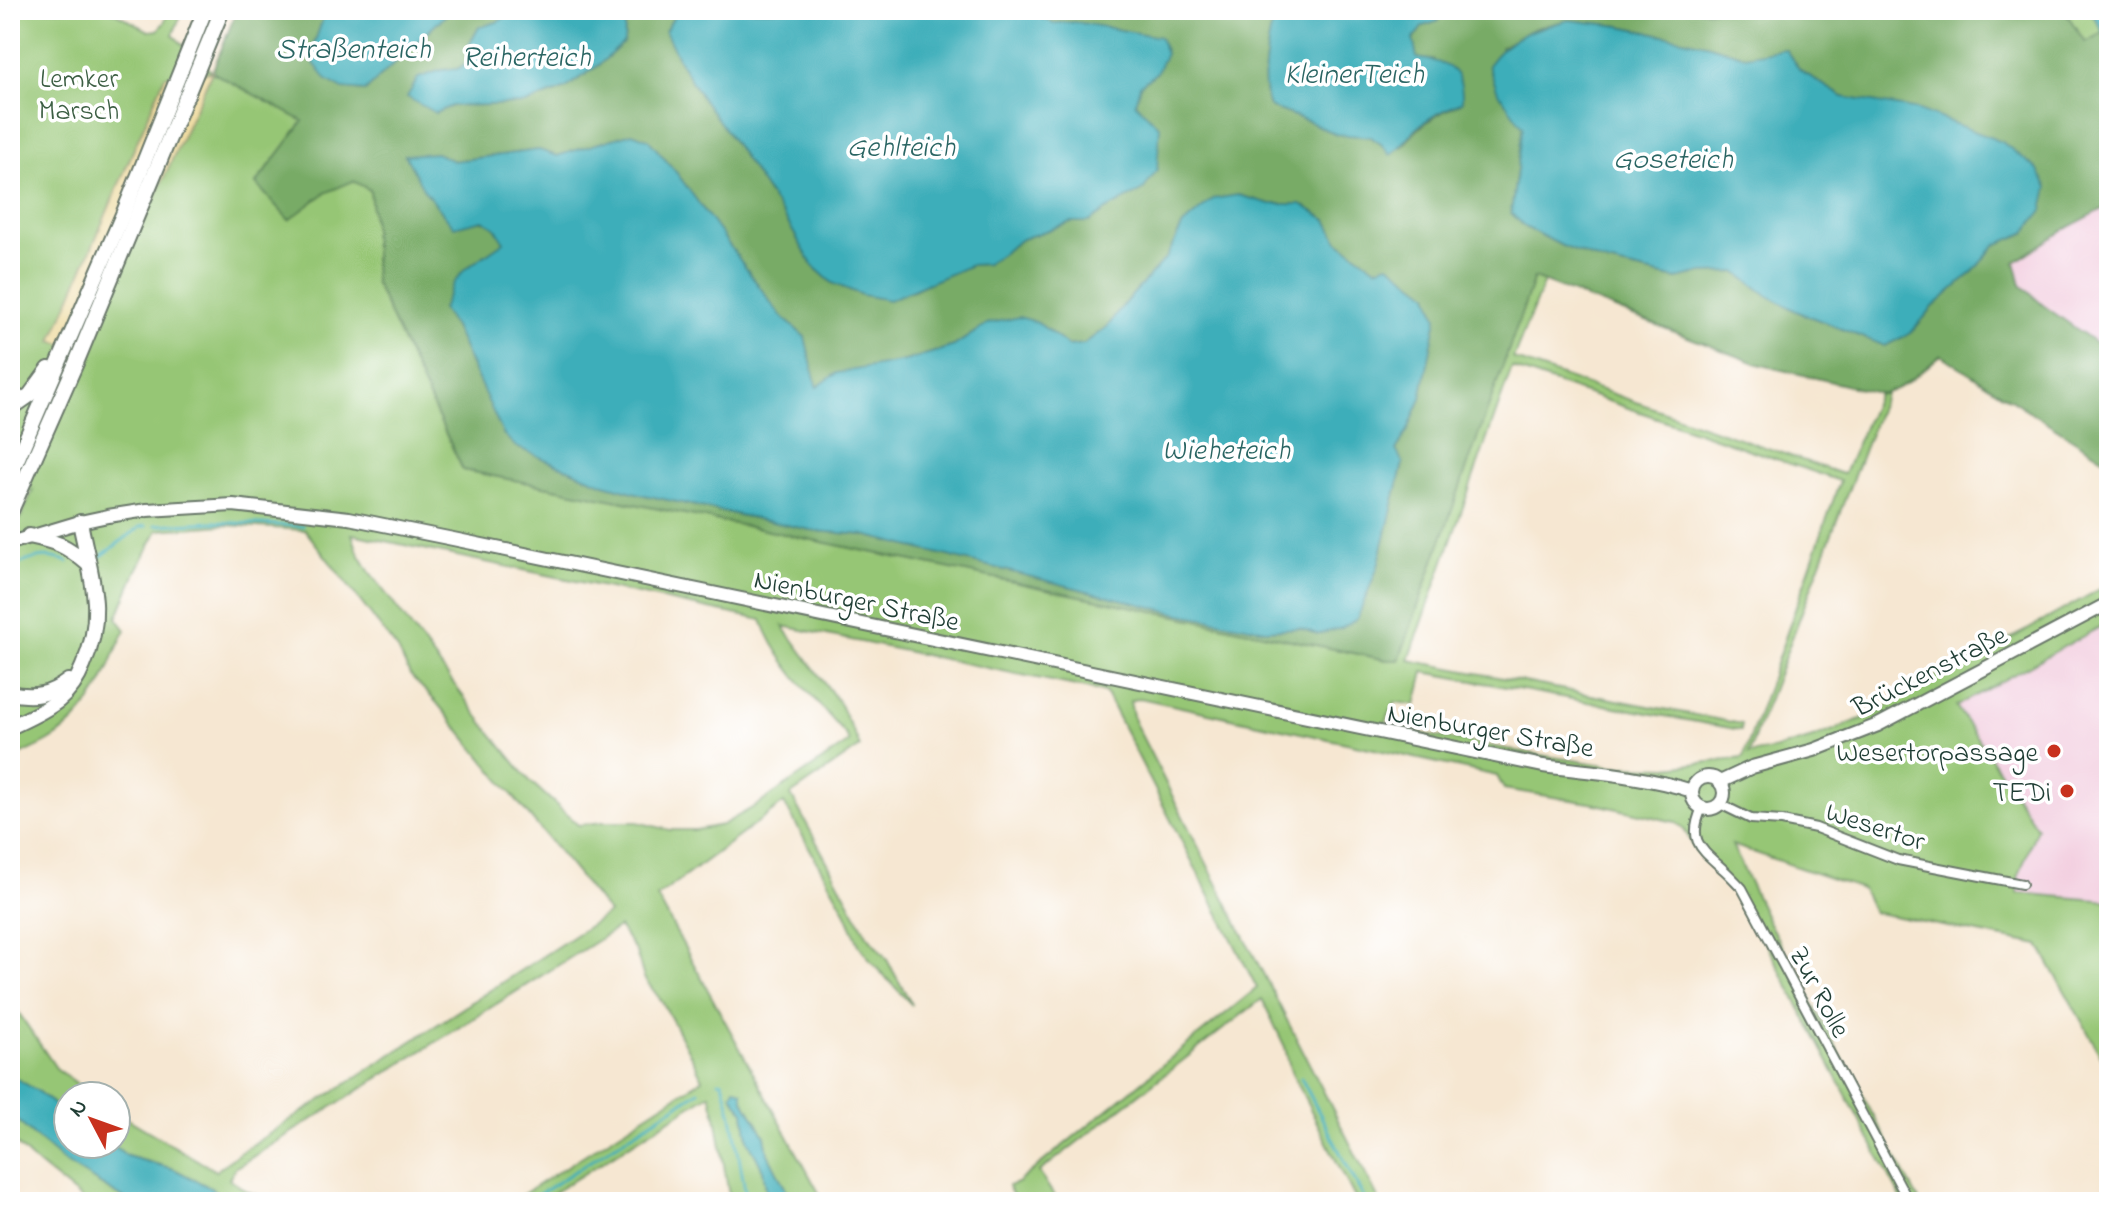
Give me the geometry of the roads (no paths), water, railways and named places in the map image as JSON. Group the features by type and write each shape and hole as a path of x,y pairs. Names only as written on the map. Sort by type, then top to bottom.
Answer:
{"highway":[{"path":"10,513 74,328 205,10"},
{"path":"10,476 201,62 222,10"},
{"path":"10,409 24,400 65,359"},
{"path":"10,727 42,712 69,691 92,646 96,623 80,522"},
{"path":"29,536 56,541 89,564"},
{"path":"10,693 27,697 57,690 81,670"}],"street":[{"name":"Nienburger Straße","path":"10,543 80,522 147,510 233,505 349,518 1543,766 1692,791"},
{"name":"Brückenstraße","path":"1720,782 1752,767 1814,750 1878,725 2109,603"},
{"path":"1711,777 1720,782 1724,796 1720,804 1710,809 1702,808 1693,800 1692,791 1701,778 1711,777"},
{"name":"Wesertor","path":"1720,804 1751,819 1816,828 1898,860 2022,884"},
{"name":"Zur Rolle","path":"1702,808 1696,824 1699,844 1704,853 1742,888 1909,1202"}],"water":[{"name":"Straßenteich","path":"326,10 451,10 365,91 343,89 327,80 314,63 312,50"},
{"name":"Reiherteich","path":"518,10 633,10 626,16 624,42 599,65 566,88 525,104 452,106 435,113 407,97 418,78 467,64 468,47 479,27 497,22"},
{"name":"Gehlteich","path":"678,10 1020,10 1054,23 1076,22 1160,37 1166,54 1156,73 1140,85 1135,103 1160,127 1157,170 1143,190 1089,222 1071,222 1022,239 987,264 971,265 889,300 862,295 832,283 813,266 787,221 701,97 665,31"},
{"name":"KleinerTeich","path":"1286,10 1432,10 1439,21 1423,26 1413,39 1417,58 1451,69 1460,81 1462,102 1427,120 1390,155 1371,137 1335,134 1269,107 1265,62 1269,39 1273,17"},
{"path":"2090,10 2109,10 2109,42"},
{"name":"Goseteich","path":"1569,20 1621,26 1706,44 1745,56 1785,49 1800,70 1843,97 1919,110 2002,142 2037,169 2048,187 2043,210 2025,233 1995,245 1972,273 1933,307 1911,333 1885,346 1796,311 1736,272 1702,273 1677,279 1607,263 1562,246 1525,227 1511,213 1523,127 1498,92 1488,65 1505,46 1523,34"},
{"name":"Wieheteich","path":"632,133 648,139 676,172 780,315 805,337 817,387 837,373 905,361 954,346 987,324 1019,317 1037,322 1068,346 1084,344 1108,326 1166,258 1183,225 1213,199 1238,195 1271,204 1301,204 1327,220 1338,241 1376,268 1389,264 1429,294 1437,318 1421,398 1396,450 1403,463 1378,566 1357,619 1342,628 1318,634 1299,628 1266,630 1176,613 864,535 815,531 644,495 604,484 516,447 503,434 454,327 442,309 453,284 465,269 504,242 495,227 483,220 454,227 424,190 405,155 436,153 453,161 539,150 557,156"},
{"path":"10,1075 52,1103 52,1152 24,1127 10,1111"},
{"path":"735,1088 743,1092 743,1099 765,1136 768,1154 792,1202 768,1202 763,1170 748,1140 744,1112 732,1095"},
{"path":"132,1157 174,1169 211,1188 230,1202 130,1202 62,1160 132,1160"}],"waterway":[{"path":"155,525 214,522 303,526"},
{"path":"100,557 140,527 146,526"},
{"path":"10,568 38,558 68,562"},
{"path":"1301,1078 1366,1202"},
{"path":"719,1081 723,1082 732,1116 747,1202"},
{"path":"527,1202 699,1091"}],"place":[{"name":"Wesertorpassage","path":"2054,751"},
{"name":"TEDi","path":"2067,791"}],"park label":[{"name":"Lemker Marsch","path":"79,93"}]}
